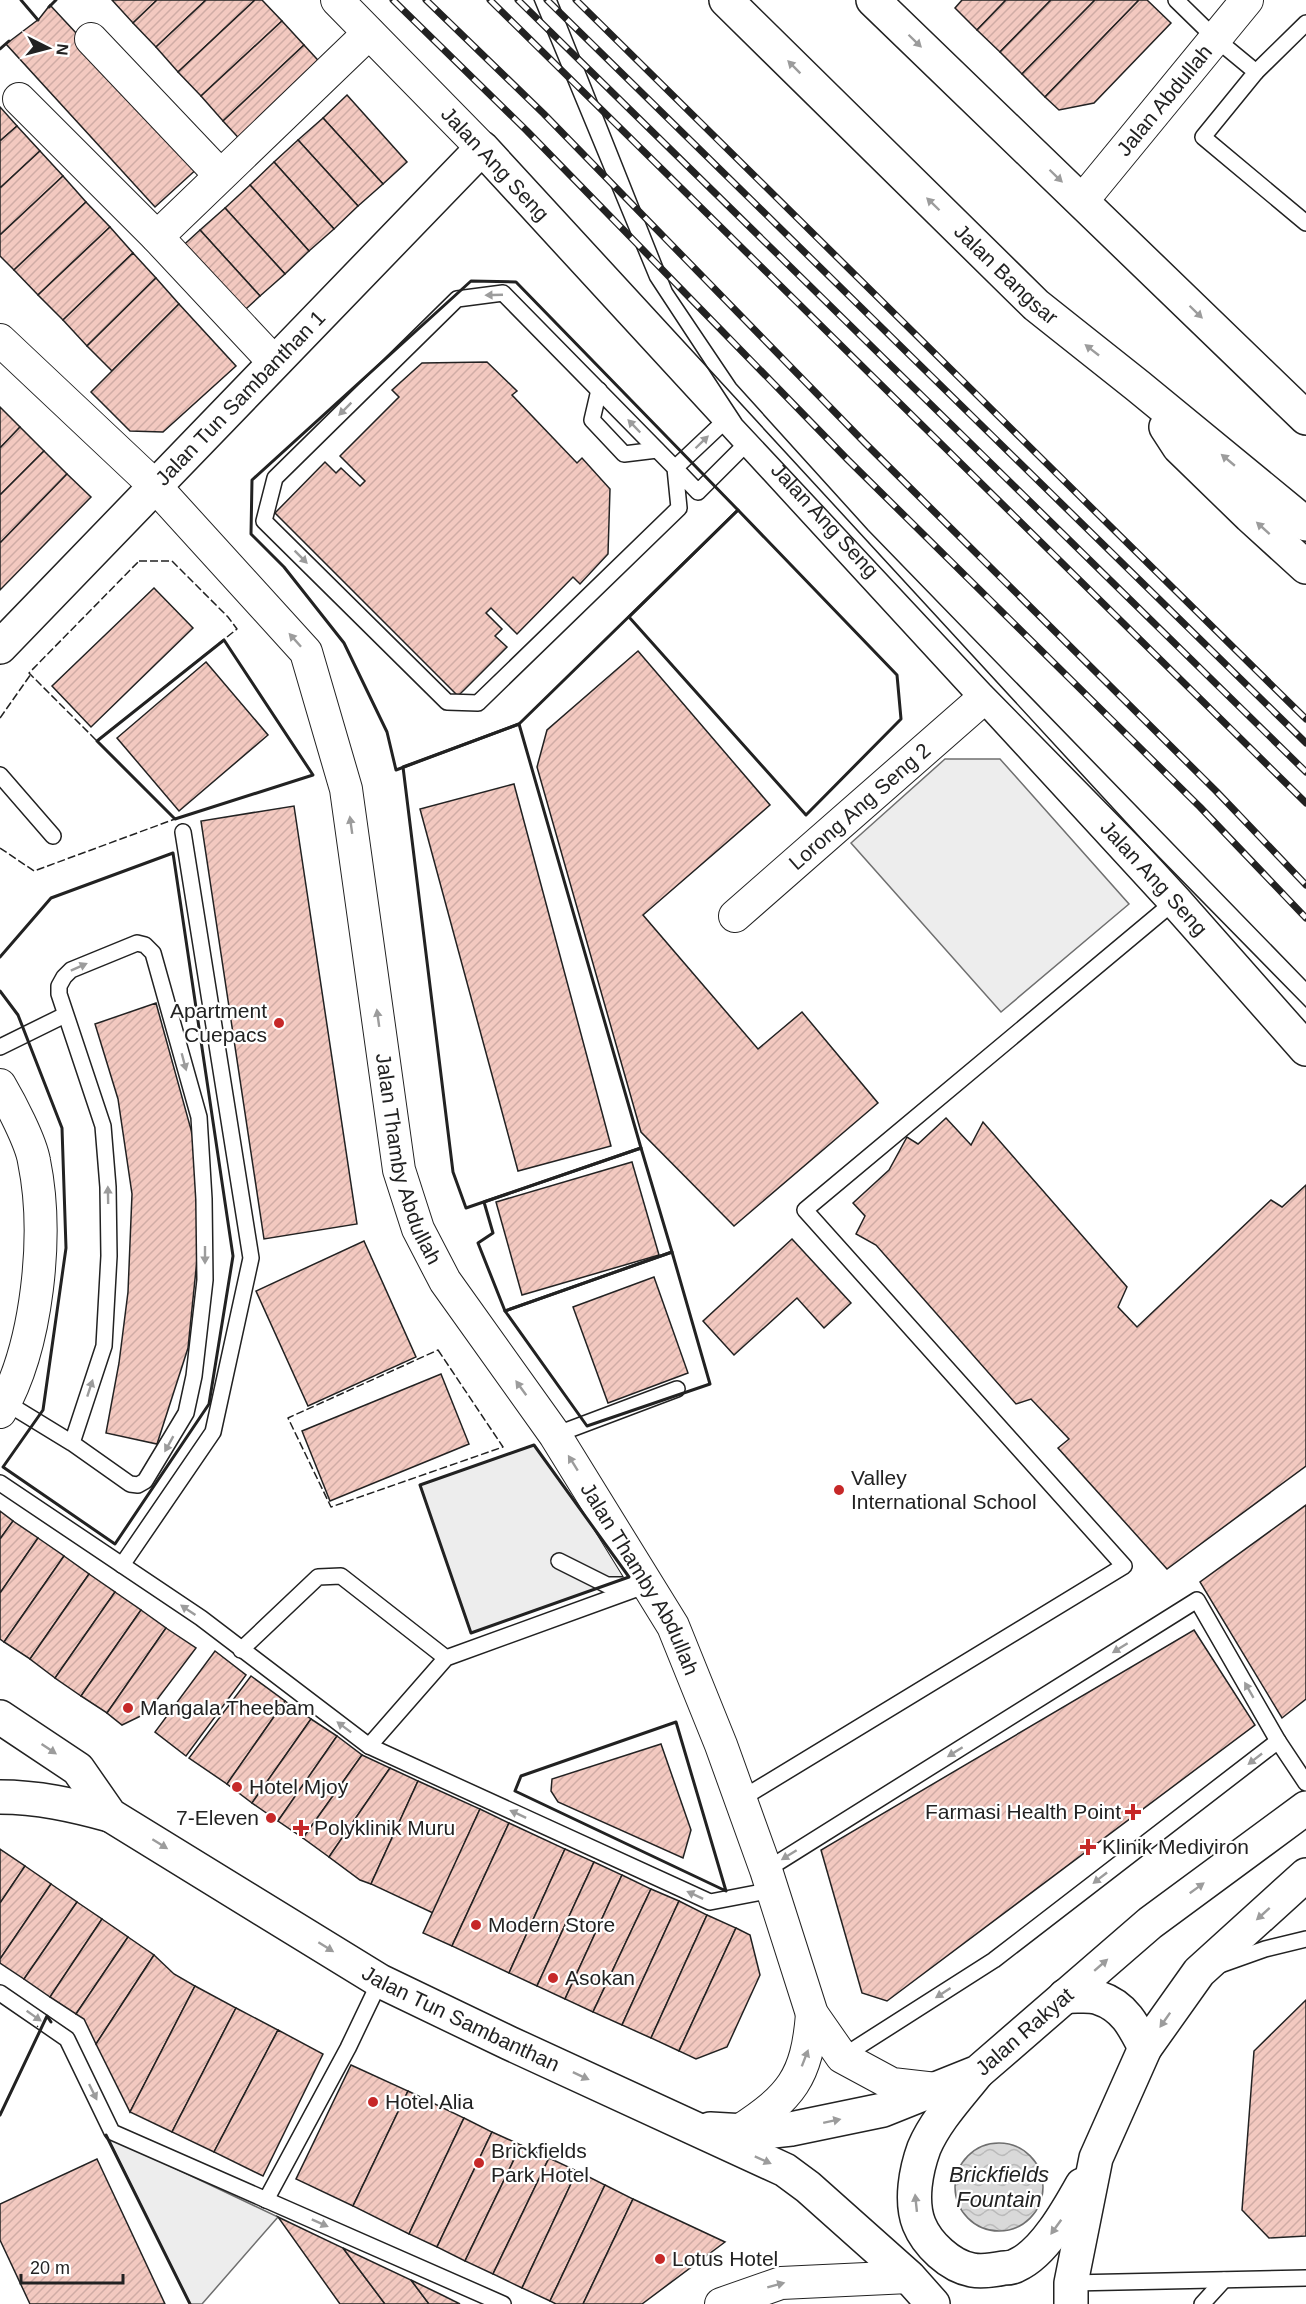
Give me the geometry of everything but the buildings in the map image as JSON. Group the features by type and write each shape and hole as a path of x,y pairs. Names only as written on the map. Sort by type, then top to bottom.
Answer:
{"main road":[{"name":"Jalan Bangsar","path":"726,0 1036,305 1306,524"},
{"path":"873,0 1306,418"},
{"name":"Jalan Tun Sambanthan 1","path":"0,647 482,148"},
{"name":"Jalan Ang Seng","path":"482,148 1175,901 1306,1049"},
{"path":"1138,386 1179,447 1306,567"},
{"name":"Jalan Tun Sambanthan","path":"0,1717 78,1769 110,1815 380,1981 785,2170 808,2187 909,2277 933,2304"},
{"path":"0,1797 54,1801 110,1815"},
{"name":"Jalan Rakyat","path":"691,2128 739,2131 791,2129 883,2110 978,2072 1150,1923 1306,1808"},
{"path":"978,2072 933,2130 924,2149 917,2173 914,2197 918,2223 931,2243 950,2261 972,2270 996,2270 1018,2265 1040,2247 1059,2224 1096,2158 1145,2048 1198,1972 1306,1875"},
{"path":"1065,1996 1097,1997 1118,2008 1132,2022 1145,2048"},
{"path":"1071,2294 1096,2158"}],"street":[{"name":"Jalan Ang Seng","path":"337,0 482,148"},
{"name":"Jalan Abdullah","path":"1082,201 1247,0"},
{"path":"157,237 369,33"},
{"path":"91,39 220,174"},
{"path":"19,99 157,237 274,362"},
{"name":"Jalan Thamby Abdullah","path":"0,340 155,486 306,652 346,789 399,1170 418,1229 445,1281 555,1435 673,1626 741,1799 812,2014 842,2057 892,2084 936,2090"},
{"name":"Lorong Ang Seng 2","path":"735,916 986,696"},
{"path":"0,1085 34,1158 40,1201 36,1292 31,1323 27,1343 3,1407"},
{"name":"Jalan Thamby Abdullah","path":"739,2131 764,2114 792,2087 809,2046 812,2014"},
{"path":"721,2304 781,2283 909,2277"}],"lane":[{"path":"1176,0 1216,39 1256,72"},
{"path":"1306,23 1256,72 1203,137 1306,223"},
{"path":"675,468 679,508 478,703 447,702 264,521 275,478 456,298 503,293 675,468 698,492 739,428"},
{"path":"598,390 592,420 624,454 657,450"},
{"path":"675,468 739,428"},
{"path":"0,775 53,836"},
{"path":"122,1565 213,1432 251,1258 183,832"},
{"path":"741,1799 1124,1566 806,1210 1175,901"},
{"path":"3,1407 72,1443 130,1484 138,1485 145,1481 161,1457 186,1413 195,1376 205,1280 204,1199 199,1117 153,953 144,945 137,944 71,970 59,986 65,1015 103,1126 108,1187 109,1256 104,1346 72,1443"},
{"path":"0,1047 65,1015"},
{"path":"555,1435 676,1389"},
{"path":"0,1483 201,1618 369,1746 710,1902 769,1880 1197,1600 1278,1741 1306,1783"},
{"path":"559,1561 607,1585 647,1585"},
{"path":"242,1650 318,1577 330,1575 341,1576 446,1658"},
{"path":"369,1746 446,1658 647,1585"},
{"path":"842,2057 994,1960 1278,1741"},
{"path":"1198,1972 1265,1949 1306,1940"},
{"path":"266,2200 348,2048 380,1981"},
{"path":"0,1993 67,2039 112,2132 503,2304"},
{"path":"1071,2294 1224,2280 1306,2278"},
{"path":"1202,2304 1224,2280"}],"shaded area":[{"path":"945,759 1000,759 1129,904 1001,1012 851,843"},
{"path":"534,1445 629,1577 471,1633 420,1485"},
{"path":"107,2136 278,2217 202,2304 190,2304"}],"water":[{"name":"Brickfields Fountain","path":"999,2143 1016,2147 1030,2156 1039,2170 1043,2187 1039,2204 1030,2218 1016,2227 999,2231 982,2227 968,2218 959,2204 955,2187 959,2170 968,2156 982,2147"}],"tram line":[{"path":"534,0 650,280 742,420 990,685 1306,1007"},
{"path":"557,0 672,289 736,384 868,530 1306,981"}],"railway":[{"path":"393,0 527,131 848,460 1200,807 1306,918"},
{"path":"426,0 544,114 865,443 1216,791 1306,885"},
{"path":"490,0 1306,803"},
{"path":"518,0 1306,772"},
{"path":"547,0 1306,743"},
{"path":"576,0 1306,719"}],"fence":[{"path":"139,561 172,561 237,629 97,741 29,673 139,561"},
{"path":"0,718 31,674"},
{"path":"0,848 34,871 175,819 96,740"},
{"path":"438,1350 503,1447 331,1507 288,1418 438,1350"},
{"path":"0,2115 41,2029 37,2026"}],"wall":[{"path":"21,0 38,20"},
{"path":"49,7 56,0"},
{"path":"0,49 9,41"},
{"path":"471,281 516,282 738,510 519,724 396,770 387,732 344,643 284,567 251,534 252,480 471,281"},
{"path":"738,510 897,675 901,719 806,815 629,617 738,510"},
{"path":"224,640 313,775 175,819 97,741 224,640"},
{"path":"519,724 641,1148 466,1208 453,1172 403,767 519,724"},
{"path":"0,957 51,898 173,853 233,1256 209,1404 115,1544 3,1467 43,1410 66,1248 62,1128 18,1015 0,991"},
{"path":"641,1148 672,1252 505,1311 478,1243 493,1233 484,1202 641,1148"},
{"path":"672,1252 710,1384 587,1426 505,1311 672,1252"},
{"path":"534,1445 629,1577 471,1633 420,1485 534,1445"},
{"path":"676,1722 726,1891 515,1791 521,1776 676,1722"},
{"path":"0,2115 47,2016 51,2022"},
{"path":"106,2135 190,2304"}],"place":[{"name":"Apartment Cuepacs","path":"279,1023"},
{"name":"Valley International School","path":"839,1490"},
{"name":"Mangala Theebam","path":"128,1708"},
{"name":"Hotel Mjoy","path":"237,1787"},
{"name":"Farmasi Health Point","path":"1133,1812"},
{"name":"7-Eleven","path":"271,1818"},
{"name":"Polyklinik Muru","path":"301,1828"},
{"name":"Klinik Mediviron","path":"1088,1847"},
{"name":"Modern Store","path":"476,1925"},
{"name":"Asokan","path":"553,1978"},
{"name":"Hotel Alia","path":"373,2102"},
{"name":"Brickfields Park Hotel","path":"479,2163"},
{"name":"Lotus Hotel","path":"660,2259"}]}
